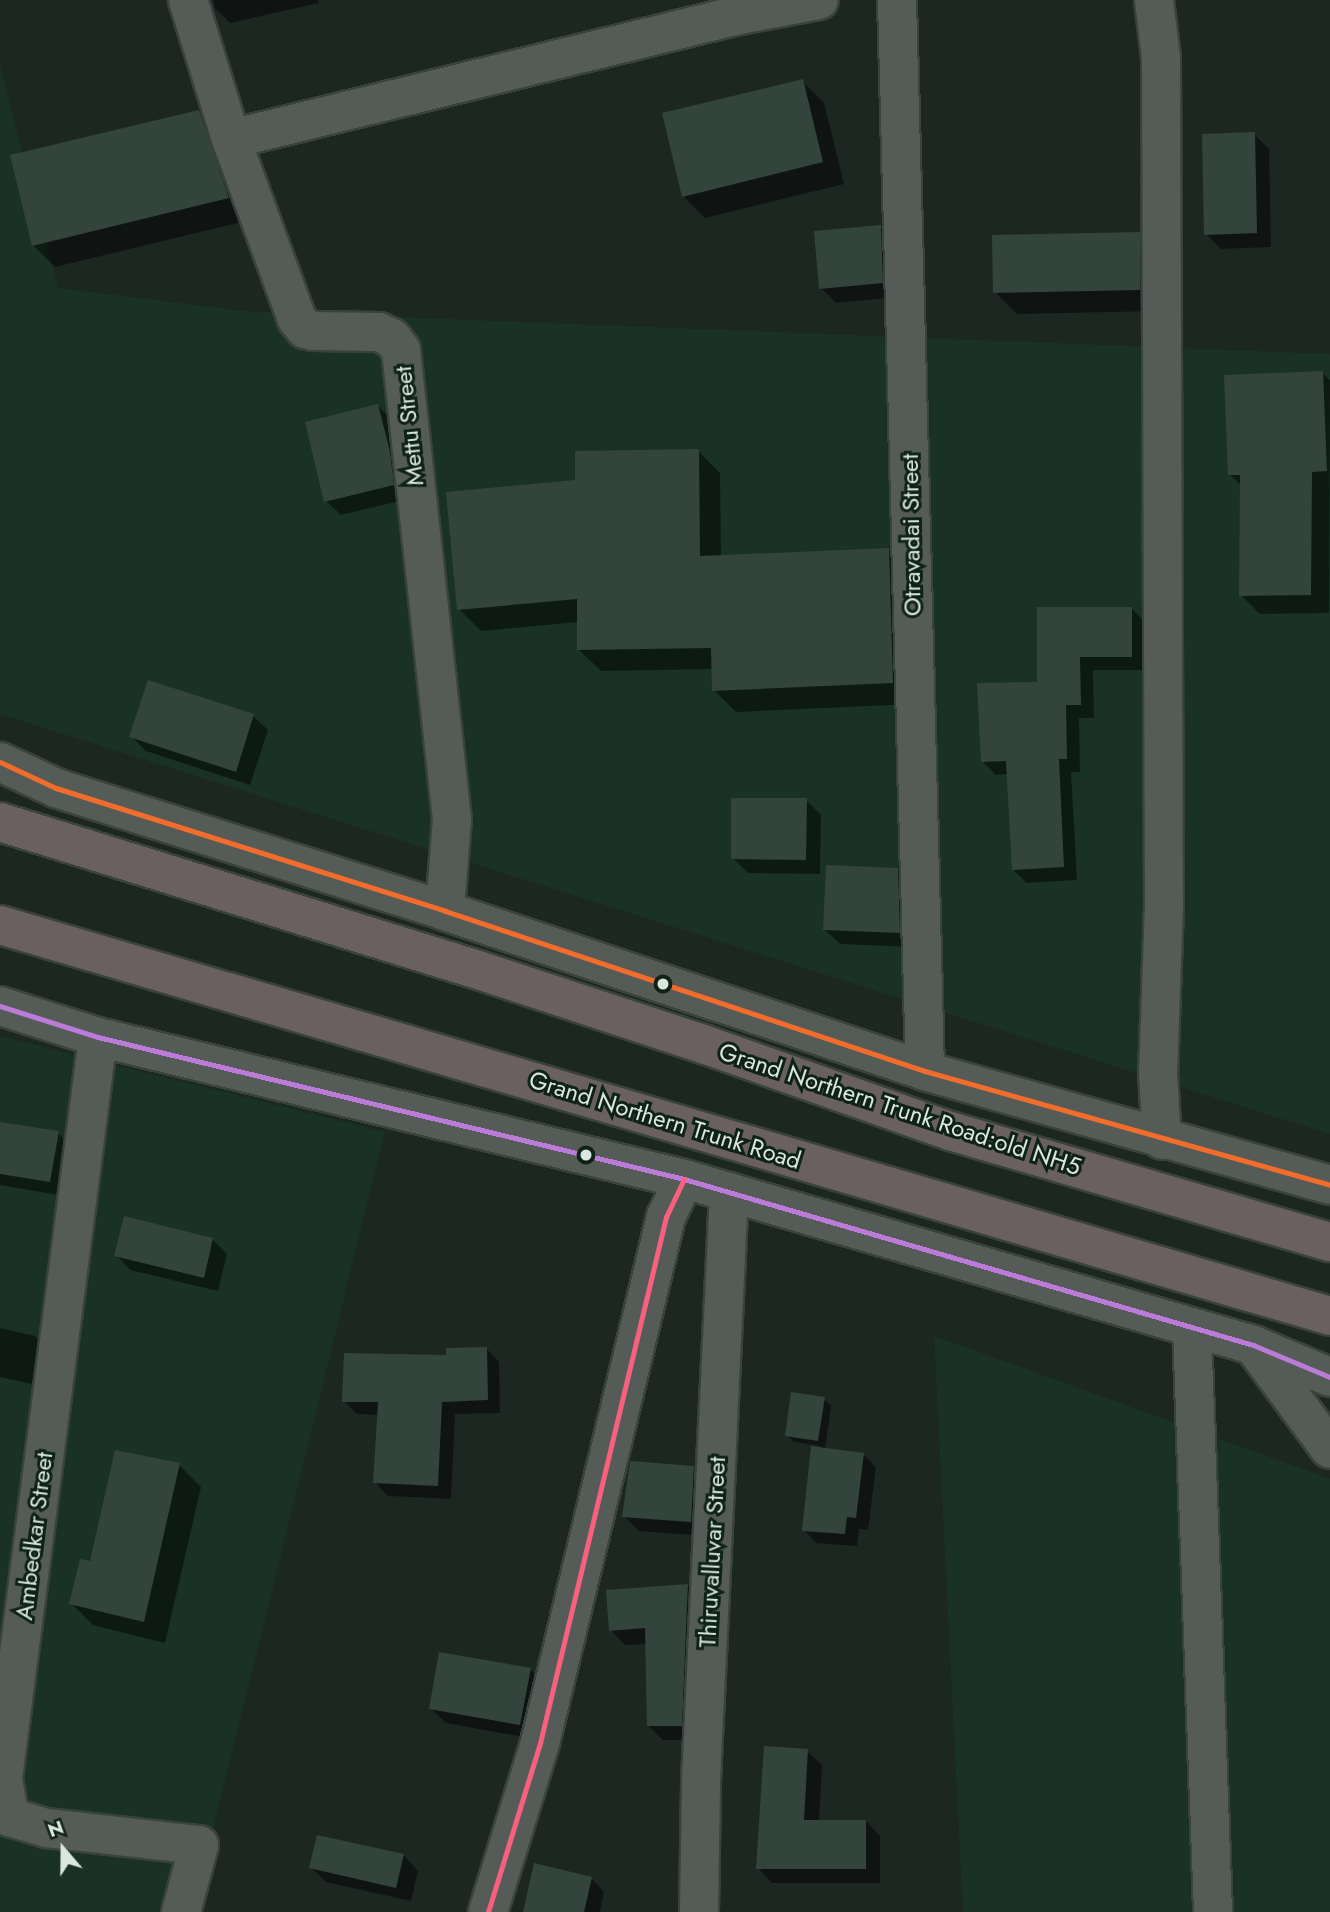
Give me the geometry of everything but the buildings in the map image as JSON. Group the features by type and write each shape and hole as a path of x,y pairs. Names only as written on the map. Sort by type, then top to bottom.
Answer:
{"highway":[{"name":"Grand Northern Trunk Road:old NH5","path":"0,822 472,968 703,1044 950,1131 1330,1242"},
{"name":"Grand Northern Trunk Road","path":"0,925 1330,1316"}],"street":[{"name":"Mettu Street","path":"188,0 231,139 301,324 313,331 379,332 392,338 401,350 452,819 445,911"},
{"path":"231,139 726,18 819,0"},
{"name":"Otravadai Street","path":"897,0 925,1071"},
{"path":"1154,0 1161,58 1164,905 1158,1073 1162,1140"},
{"path":"0,762 56,788 445,911 925,1071 1162,1140 1330,1185"},
{"path":"0,1006 98,1037 684,1179 1253,1345 1330,1377"},
{"name":"Ambedkar Street","path":"98,1037 3,1779 10,1817 47,1828 199,1845 181,1912"},
{"path":"488,1912 540,1744 666,1217 684,1179"},
{"name":"Thiruvalluvar Street","path":"699,1912 701,1780 729,1192"},
{"path":"1192,1328 1213,1912"},
{"path":"1253,1345 1330,1449"}],"shaded area":[{"path":"0,66 58,288 243,311 1330,354 1330,1134 0,714"},
{"path":"0,1036 385,1132 193,1912 0,1912"},
{"path":"934,1336 1330,1479 1330,1912 963,1912"}],"transit line":[{"path":"0,762 56,788 445,911 925,1071 1330,1185"},
{"path":"0,1006 98,1037 684,1179 1253,1345 1330,1377"},
{"path":"488,1912 540,1743 666,1217 684,1179"}]}
